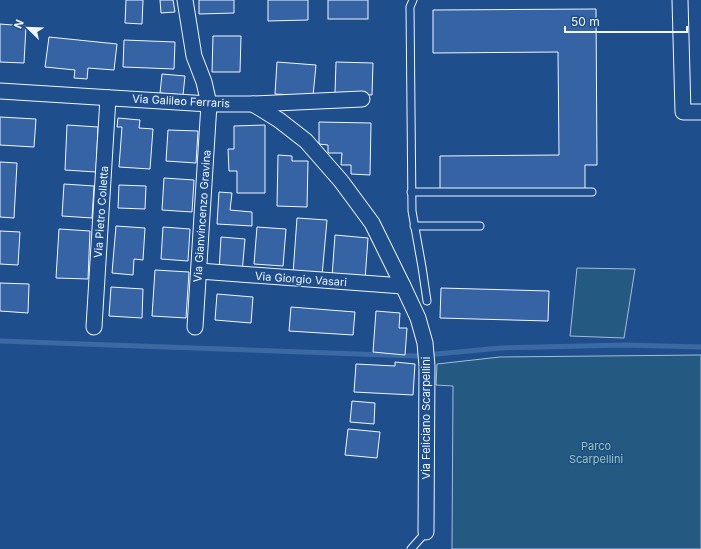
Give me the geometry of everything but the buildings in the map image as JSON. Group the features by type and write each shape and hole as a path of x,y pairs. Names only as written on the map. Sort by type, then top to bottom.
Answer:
{"street":[{"name":"Via Gianvincenzo Gravina","path":"185,0 194,56 204,82 209,104 195,327"},
{"path":"680,0 682,112 701,112"},
{"name":"Via Galileo Ferraris","path":"0,91 209,104 362,100"},
{"name":"Via Pietro Colletta","path":"94,327 108,98"},
{"name":"Via Feliciano Scarpellini","path":"253,104 280,120 306,142 341,181 372,223 418,318 425,343 427,366 426,532"},
{"name":"Via Giorgio Vasari","path":"199,271 403,286"}],"lane":[{"path":"406,0 411,3 412,211 427,301"},
{"path":"412,192 592,192"},
{"path":"414,226 480,226"},
{"path":"411,549 426,532"}],"green space":[{"path":"577,268 635,269 624,338 570,336"},
{"name":"Parco Scarpellini","path":"701,355 701,549 452,549 453,386 436,385 437,364 500,357"}],"waterway":[{"path":"0,341 415,356 501,348 624,345 701,347"}]}
